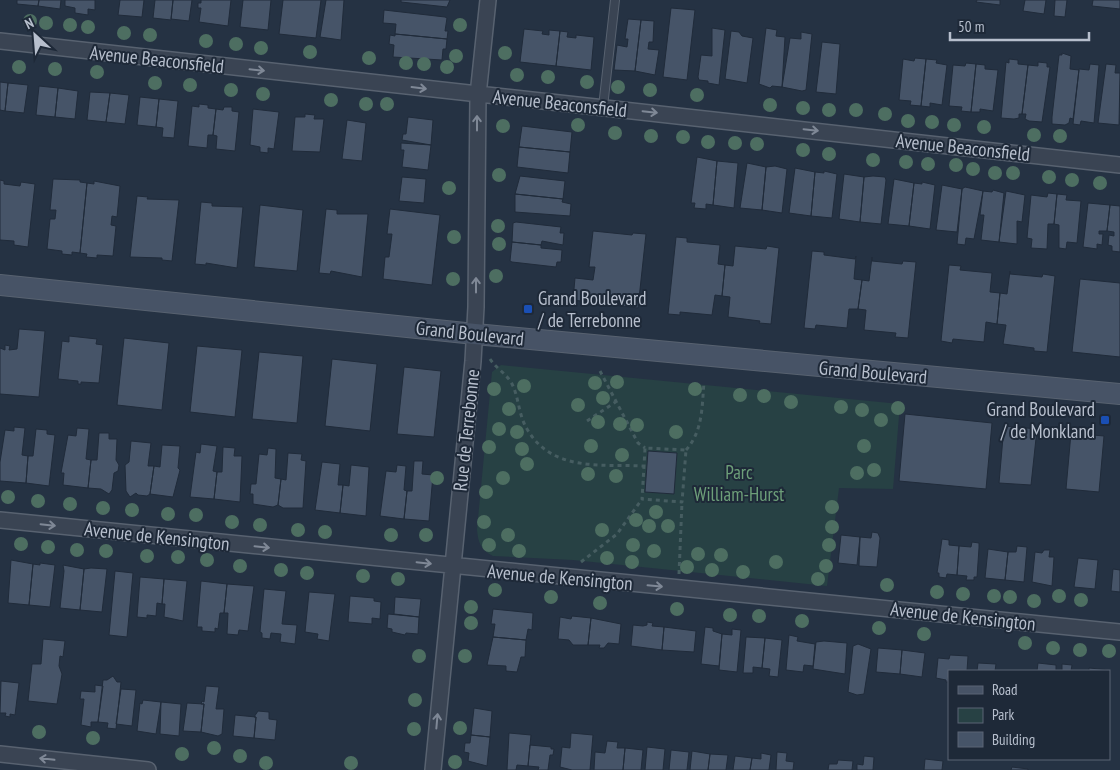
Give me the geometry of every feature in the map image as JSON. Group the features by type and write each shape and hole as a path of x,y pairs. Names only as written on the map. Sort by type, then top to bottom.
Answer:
{"street":[{"name":"Rue de Terrebonne","path":"433,770 475,334 478,95 488,0"},
{"name":"Avenue Beaconsfield","path":"0,41 1120,165"},
{"name":"Grand Boulevard","path":"0,286 475,334 1120,394"},
{"name":"Avenue de Kensington","path":"0,520 1120,632"},
{"path":"0,754 148,770"}],"lane":[{"path":"603,107 615,0"}],"path":[{"path":"493,364 501,370 514,389 521,417 527,429 542,449 551,456 565,462 644,466"},
{"path":"600,371 638,443 645,448 686,450"},
{"path":"679,571 686,450 694,442 699,429 704,382"},
{"path":"587,421 620,399"},
{"path":"580,562 617,534 642,499 645,448"},
{"path":"642,499 682,502"}],"green space":[{"name":"Parc William-Hurst","path":"501,365 900,404 893,489 839,488 827,586 573,560 493,556 481,546 477,529 492,372"}],"building":[{"path":"17,0 39,0 38,6 17,4"},
{"path":"39,0 61,0 60,9 38,6"},
{"path":"65,0 95,0 95,10 88,9 88,15 75,13 75,8 65,6"},
{"path":"120,0 144,0 142,17 118,15"},
{"path":"155,0 173,0 171,20 153,18"},
{"path":"173,0 192,0 189,21 171,19"},
{"path":"201,0 231,0 228,26 199,22 201,8 198,8 198,3 201,3"},
{"path":"243,0 271,0 268,30 240,27"},
{"path":"283,0 321,0 316,38 279,34"},
{"path":"326,0 344,0 341,40 320,37"},
{"path":"401,0 450,0 447,7 401,2"},
{"path":"977,0 1000,0 1000,5 976,2"},
{"path":"1025,0 1046,0 1044,14 1023,11"},
{"path":"1055,0 1067,0 1065,17 1054,16"},
{"path":"1093,0 1120,0 1120,9 1092,6"},
{"path":"671,8 695,10 687,80 663,77"},
{"path":"384,10 445,17 447,18 445,31 448,31 447,39 395,34 396,24 383,23"},
{"path":"628,19 641,20 635,71 614,70 617,45 627,47 628,39 625,39"},
{"path":"641,20 654,21 653,42 649,42 648,49 659,50 655,75 635,71"},
{"path":"712,28 725,30 719,85 699,80 698,77 701,55 712,56"},
{"path":"766,28 777,30 776,36 785,37 782,87 772,86 770,88 759,84"},
{"path":"524,29 543,31 542,34 549,35 549,30 560,31 556,66 520,62"},
{"path":"560,31 568,32 567,37 576,38 576,35 594,37 591,70 556,66"},
{"path":"731,31 753,38 747,83 725,79"},
{"path":"801,32 812,34 806,90 802,91 782,87 790,38 801,39"},
{"path":"395,34 447,39 446,49 443,49 442,60 393,57 394,45 389,44 390,35 395,36"},
{"path":"822,42 840,44 836,94 816,92"},
{"path":"1062,53 1071,56 1070,69 1079,70 1073,119 1070,118 1069,123 1065,125 1052,124 1059,55 1062,55"},
{"path":"915,58 926,59 921,106 910,105 911,101 899,100 903,59 914,61"},
{"path":"926,59 937,60 936,63 947,65 942,105 930,103 930,107 921,106"},
{"path":"1009,59 1018,60 1018,64 1028,65 1022,114 1019,114 1019,118 1014,119 1001,118 1006,62 1009,63"},
{"path":"1038,62 1047,63 1047,67 1050,67 1042,122 1029,121 1025,119 1026,114 1022,114 1028,65 1038,66"},
{"path":"966,63 976,64 971,112 961,111 962,107 949,106 953,65 965,66"},
{"path":"976,64 985,65 985,69 998,70 993,111 980,109 980,112 971,112"},
{"path":"1090,64 1099,65 1094,123 1081,121 1080,125 1073,124 1079,69 1089,70"},
{"path":"1106,64 1116,65 1115,73 1120,73 1119,125 1098,123"},
{"path":"0,82 8,83 5,111 0,110"},
{"path":"8,83 28,85 24,113 5,111"},
{"path":"39,86 58,88 55,117 36,115"},
{"path":"58,88 78,91 75,119 55,117"},
{"path":"90,92 110,93 106,122 87,120"},
{"path":"110,93 129,95 125,124 106,122"},
{"path":"140,97 159,99 156,127 137,125"},
{"path":"159,99 178,101 174,138 162,137 163,128 156,127"},
{"path":"199,104 208,105 208,108 216,109 213,135 208,135 207,148 188,146 192,106 199,107"},
{"path":"224,107 232,107 232,111 239,112 235,151 216,149 217,136 213,135 216,109 223,110"},
{"path":"253,109 279,112 274,149 268,148 268,153 260,152 260,147 250,145"},
{"path":"305,114 315,115 314,119 324,119 320,152 292,151 295,117 305,117"},
{"path":"408,117 433,120 431,145 402,140 403,134 406,134"},
{"path":"347,120 366,123 362,161 342,159"},
{"path":"522,126 572,132 570,152 519,147"},
{"path":"401,143 431,145 428,170 402,167 404,150 401,150"},
{"path":"519,147 570,152 568,173 517,167"},
{"path":"697,157 717,161 713,205 706,204 706,209 694,208 695,203 691,203"},
{"path":"717,161 738,163 734,208 713,205"},
{"path":"747,163 766,167 762,210 740,208"},
{"path":"775,166 787,169 782,213 762,210 766,167"},
{"path":"795,168 815,172 811,216 789,213"},
{"path":"824,171 837,174 832,218 811,216 815,172 824,173"},
{"path":"844,174 864,177 860,222 839,219"},
{"path":"520,176 565,181 563,199 515,194"},
{"path":"402,177 426,179 424,203 399,201"},
{"path":"864,177 885,177 886,180 881,224 860,222"},
{"path":"53,179 80,180 80,182 87,183 80,253 72,252 72,255 62,254 62,251 47,249 50,219 55,219 56,210 50,210"},
{"path":"894,179 914,183 909,226 888,224"},
{"path":"0,180 4,181 4,184 20,186 21,182 35,184 28,247 14,245 14,241 0,240"},
{"path":"94,181 120,186 117,217 112,216 111,225 116,226 113,256 97,255 97,258 86,257 87,254 80,253 87,183 94,184"},
{"path":"922,182 935,185 930,229 909,226 914,183 922,184"},
{"path":"942,185 962,189 957,232 936,230"},
{"path":"965,187 983,191 974,239 966,238 965,245 957,244 962,189"},
{"path":"993,190 1004,193 999,242 981,240 984,215 980,215 983,191 992,192"},
{"path":"1006,191 1025,195 1022,222 1017,221 1017,244 999,242"},
{"path":"1048,193 1057,194 1054,224 1048,224 1047,249 1031,248 1032,239 1027,238 1031,195 1047,197"},
{"path":"515,194 563,199 562,202 571,204 570,216 515,212"},
{"path":"1057,194 1067,195 1066,200 1081,201 1077,243 1067,242 1066,249 1059,248 1059,225 1054,224"},
{"path":"137,196 148,197 147,199 179,200 172,261 162,260 162,258 130,257"},
{"path":"201,202 212,203 212,206 243,207 237,268 206,263 206,265 195,264"},
{"path":"1088,203 1110,205 1107,231 1099,231 1099,234 1103,234 1102,245 1097,244 1097,249 1083,247"},
{"path":"260,205 303,210 297,271 254,267"},
{"path":"1110,205 1120,206 1120,252 1112,251 1112,246 1108,245 1109,235 1114,236 1114,232 1107,231"},
{"path":"326,209 337,210 337,214 368,214 362,277 331,271 330,274 319,273"},
{"path":"390,209 440,215 432,285 383,279 385,257 389,257 392,234 387,234"},
{"path":"513,223 561,227 560,233 564,233 563,245 542,241 541,245 512,242"},
{"path":"593,231 632,235 633,233 646,234 638,308 573,300 575,278 593,280 595,267 589,267"},
{"path":"676,237 687,238 687,242 720,245 718,264 725,265 722,296 715,295 712,315 680,312 680,315 668,314"},
{"path":"512,242 541,245 541,248 562,250 561,262 557,262 556,267 512,262 510,261"},
{"path":"735,246 766,249 767,246 779,248 771,324 728,317 730,297 722,296 725,265 733,266"},
{"path":"812,251 824,252 824,255 855,259 856,256 854,279 862,280 858,309 849,309 847,328 816,325 815,329 804,328"},
{"path":"872,257 872,261 902,264 903,261 916,262 908,338 895,337 896,333 864,330 866,310 858,309 862,280 869,281"},
{"path":"949,265 961,266 960,270 992,273 990,292 1000,293 997,324 986,322 984,342 953,339 952,343 941,341"},
{"path":"1010,271 1010,274 1042,277 1043,274 1055,276 1047,352 1034,351 1034,348 1003,344 1006,325 997,324 1000,293 1007,294"},
{"path":"1080,279 1120,283 1120,357 1072,352"},
{"path":"19,329 45,331 39,397 0,394 0,348 5,350 5,345 10,346 9,350 17,349"},
{"path":"69,336 97,339 96,344 103,345 99,383 81,382 81,384 78,384 78,381 58,379 62,341 69,342"},
{"path":"124,338 169,343 162,410 117,405"},
{"path":"197,346 242,350 235,417 190,412"},
{"path":"259,352 303,356 297,423 252,419"},
{"path":"332,359 377,364 370,431 325,426"},
{"path":"404,367 441,371 434,437 397,434"},
{"path":"905,414 992,423 986,489 899,481"},
{"path":"1004,426 1037,429 1031,485 999,483"},
{"path":"14,427 25,428 22,455 28,456 26,483 0,481 0,462 5,430 14,431"},
{"path":"77,428 89,429 86,459 91,460 88,488 63,485 64,473 61,473 68,435 76,436"},
{"path":"36,429 47,430 47,434 55,435 49,486 26,483 28,456 33,456"},
{"path":"99,433 109,433 109,439 117,439 116,460 119,465 118,471 114,473 112,490 109,494 101,489 88,488 91,460 97,460"},
{"path":"1071,433 1104,436 1099,492 1066,489"},
{"path":"131,441 151,443 148,466 154,466 150,494 147,496 136,493 130,497 126,491 125,465 129,462"},
{"path":"201,444 217,446 213,471 217,472 214,499 190,497 196,452 200,453"},
{"path":"162,445 180,446 178,468 180,470 173,497 150,494 154,466 160,467"},
{"path":"223,447 235,448 234,456 242,456 240,502 214,499 217,472 222,472"},
{"path":"268,448 276,449 275,478 281,479 278,505 273,507 253,504 253,494 250,494 251,484 256,484 259,454 267,455"},
{"path":"648,451 677,453 674,494 645,492"},
{"path":"288,453 302,454 301,460 306,461 303,508 283,508 278,505 281,479 286,480"},
{"path":"414,461 423,461 422,474 433,475 429,521 404,519 407,491 412,491"},
{"path":"322,462 340,464 338,485 343,485 340,513 315,510"},
{"path":"351,465 369,467 366,516 340,513 343,485 349,486"},
{"path":"397,465 406,466 404,490 407,491 404,519 380,516 386,471 396,472"},
{"path":"872,532 878,533 880,538 877,567 859,566 860,537 871,538"},
{"path":"841,535 860,537 857,565 838,563"},
{"path":"942,539 949,540 949,545 959,546 957,575 947,574 946,578 939,577 939,573 937,573"},
{"path":"972,542 979,543 977,577 974,577 974,580 966,580 967,576 957,575 959,546 971,547"},
{"path":"1017,546 1027,547 1024,582 1005,580 1008,552 1016,552"},
{"path":"988,549 1008,552 1005,580 985,578"},
{"path":"1044,550 1050,550 1049,557 1054,557 1052,586 1032,582 1035,552 1042,553"},
{"path":"1078,558 1098,560 1095,589 1074,587"},
{"path":"11,560 33,564 29,605 8,603"},
{"path":"40,563 55,565 50,607 29,605 33,564 40,565"},
{"path":"63,565 84,569 80,610 60,608"},
{"path":"84,569 107,569 102,612 80,610"},
{"path":"1113,569 1120,570 1120,592 1111,591"},
{"path":"115,571 133,573 127,637 109,635"},
{"path":"140,577 164,579 162,604 157,603 156,616 147,615 147,618 137,617"},
{"path":"164,579 187,581 183,621 164,617 165,604 162,604"},
{"path":"201,581 227,584 224,613 220,613 218,629 215,628 215,632 202,631 202,627 197,627"},
{"path":"227,584 254,586 248,631 239,630 238,635 227,634 228,613 224,613"},
{"path":"264,589 286,591 282,624 297,625 295,644 280,642 281,634 271,633 270,639 262,638 262,633 260,632"},
{"path":"309,592 335,594 329,641 317,639 318,634 305,632"},
{"path":"350,596 374,598 374,601 381,602 380,619 372,618 372,624 348,622"},
{"path":"395,597 421,599 419,617 394,614"},
{"path":"493,609 533,613 532,630 528,629 526,640 493,637 495,624 491,624"},
{"path":"388,614 419,617 418,634 406,633 405,635 392,632 392,629 387,628"},
{"path":"572,616 591,618 588,645 573,645 569,640 558,639 560,617 571,619"},
{"path":"591,618 621,624 619,644 608,643 604,648 599,648 600,645 588,645"},
{"path":"647,622 653,623 652,626 664,627 662,650 631,646 633,625 643,626 647,625"},
{"path":"664,627 696,631 694,652 662,650"},
{"path":"705,627 713,628 713,631 722,634 719,666 701,664"},
{"path":"732,629 741,630 737,672 719,670 722,634 732,635"},
{"path":"789,635 798,637 797,641 815,644 813,666 804,665 803,672 786,670"},
{"path":"493,637 526,640 525,657 521,657 517,672 506,671 506,666 487,665"},
{"path":"746,637 765,638 762,668 753,667 753,673 743,673"},
{"path":"765,638 782,640 778,677 769,676 770,669 762,668"},
{"path":"43,639 65,641 63,657 60,656 59,666 62,674 57,704 28,701 32,664 41,664"},
{"path":"816,642 847,643 845,674 813,669"},
{"path":"858,644 871,649 864,694 857,695 848,692 853,646"},
{"path":"878,648 902,650 900,674 876,672"},
{"path":"902,650 925,653 922,677 900,674"},
{"path":"950,655 968,656 967,670 948,670 948,682 946,682 946,680 936,678 938,658 949,659"},
{"path":"978,663 996,664 995,670 977,670"},
{"path":"1038,663 1056,665 1056,670 1037,670"},
{"path":"1062,664 1072,665 1071,670 1062,670"},
{"path":"1089,668 1110,670 1089,670"},
{"path":"113,676 117,682 121,682 116,729 107,728 108,723 98,722 103,680"},
{"path":"1,681 19,683 15,715 10,714 10,717 5,716 6,713 0,713"},
{"path":"95,685 103,686 98,722 91,722 91,727 81,725 84,699 80,699 81,691 95,692"},
{"path":"206,686 219,687 216,709 224,709 222,734 218,736 201,732 204,704 201,704 202,701 204,702"},
{"path":"121,689 136,690 132,726 116,724"},
{"path":"143,700 161,702 156,734 137,731 140,703 142,704"},
{"path":"161,702 181,704 179,736 160,734"},
{"path":"187,703 204,704 201,732 183,731"},
{"path":"474,708 492,711 490,737 471,735"},
{"path":"258,711 269,712 269,719 277,720 275,740 254,738 256,717 254,717"},
{"path":"235,715 256,717 254,738 233,736"},
{"path":"509,733 531,735 528,766 517,765 516,770 507,770"},
{"path":"571,733 593,735 590,770 572,770 560,767 562,747 570,748"},
{"path":"471,735 490,737 487,766 468,761 469,753 464,752 465,743 470,743"},
{"path":"607,741 618,742 617,748 625,748 623,770 594,770 595,752 605,753"},
{"path":"530,745 554,749 553,755 550,755 548,770 538,770 539,767 528,766"},
{"path":"647,747 665,749 663,770 645,770"},
{"path":"625,748 643,750 641,770 623,770"},
{"path":"671,750 689,752 687,770 669,770"},
{"path":"692,751 710,754 708,770 690,770"},
{"path":"777,752 787,753 786,761 794,762 793,770 776,770"},
{"path":"761,753 771,755 769,770 750,770 752,758 761,759"},
{"path":"710,754 728,755 726,770 708,770"},
{"path":"735,756 752,758 750,770 733,770"},
{"path":"864,756 874,757 873,770 857,770 857,764 863,765"},
{"path":"925,759 943,761 942,770 924,770"},
{"path":"838,760 853,761 852,770 828,770 829,764 837,764"},
{"path":"1012,767 1028,769 1028,770 1011,770"}],"place":[{"name":"Grand Boulevard / de Terrebonne","path":"528,309"},
{"name":"Grand Boulevard / de Monkland","path":"1105,420"}]}
